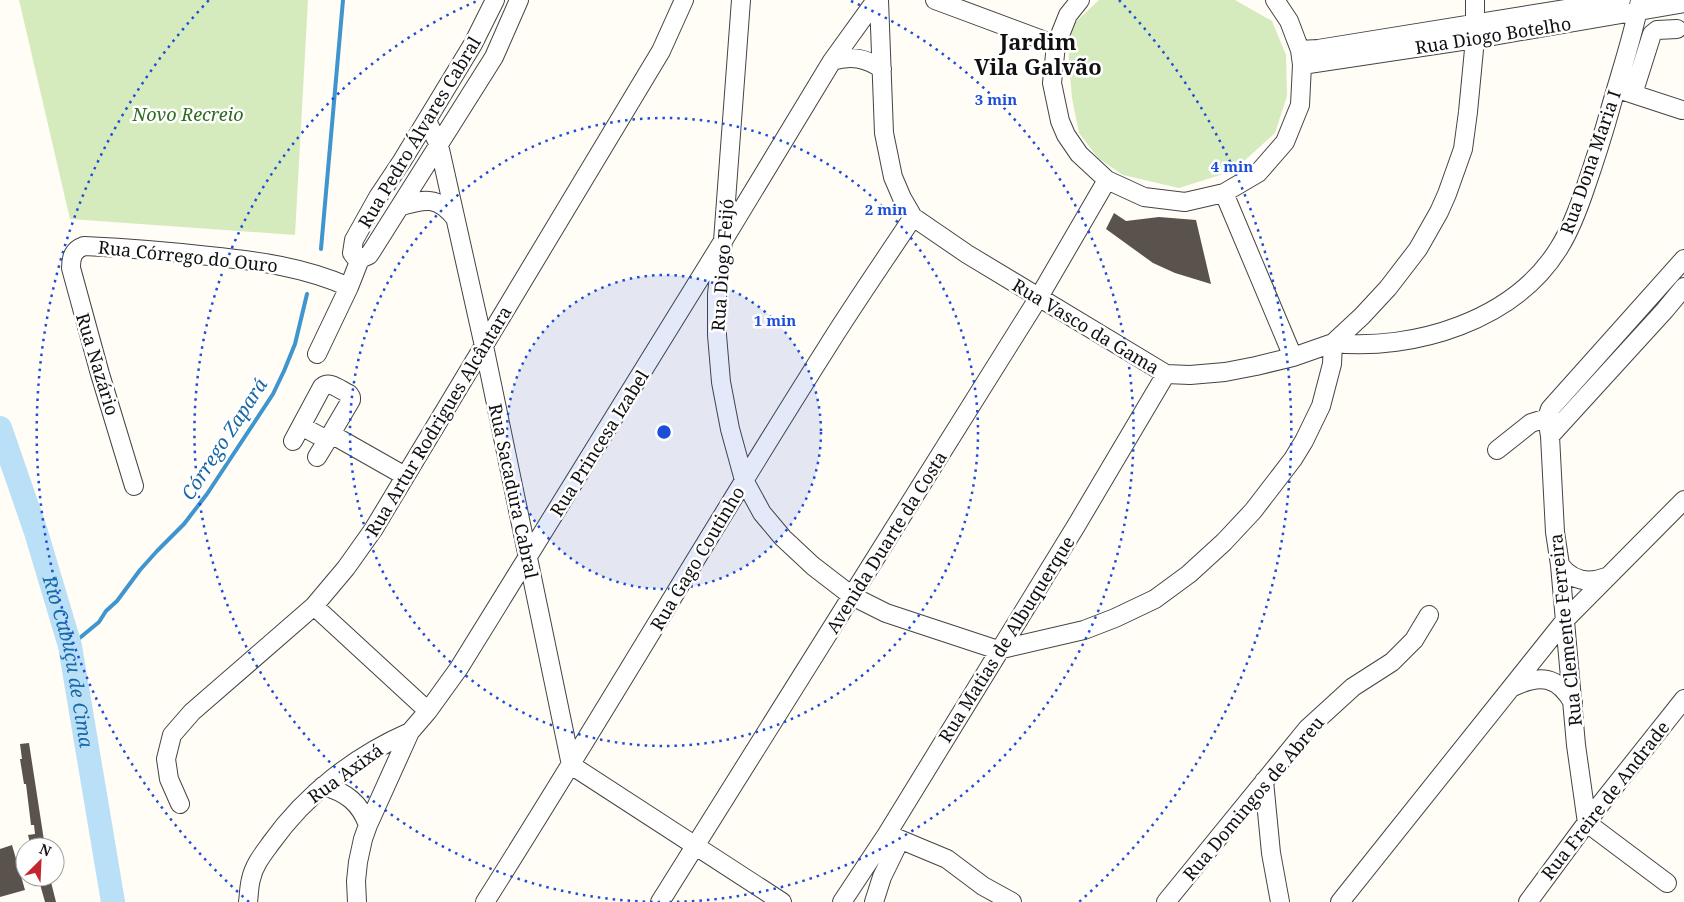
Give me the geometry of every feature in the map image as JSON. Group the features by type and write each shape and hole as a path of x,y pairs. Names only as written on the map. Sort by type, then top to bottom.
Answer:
{"street":[{"name":"Rua Artur Rodrigues Alcântara","path":"180,804 168,779 166,759 172,735 192,712 314,606 346,568 373,530 661,51 684,0"},
{"name":"Rua Diogo Feijó","path":"741,0 723,241 717,294 718,344 723,392 730,428 744,480 762,513 783,538 813,566 852,596 886,613 998,650"},
{"name":"Rua Princesa Izabel","path":"357,902 356,881 363,839 410,732 428,711 459,668 832,61 877,0"},
{"path":"877,0 884,133 893,177 913,217"},
{"path":"935,0 1056,45"},
{"path":"1080,0 1068,15 1056,45 1052,83 1060,121 1066,135 1079,154 1108,180 1144,197 1185,202 1224,193 1258,172 1284,142 1300,105 1301,58 1289,21 1275,0"},
{"name":"Rua Diogo Botelho","path":"1474,32 1621,0"},
{"name":"Rua Pedro Álvares Cabral","path":"317,354 350,287 360,259 369,255 374,249 494,57 517,6 494,1 474,44 378,197 354,240 352,253 360,259"},
{"path":"998,650 1084,630 1155,599 1189,574 1224,542 1252,511 1293,458 1304,441 1321,406 1332,364 1333,343 1388,288 1418,249 1447,194 1463,149 1468,112 1474,32 1474,1"},
{"name":"Rua Diogo Botelho","path":"1301,58 1318,48 1474,32 1638,6 1684,3"},
{"name":"Rua Dona Maria I","path":"1333,343 1356,346 1377,345 1422,338 1472,321 1498,307 1523,290 1543,270 1559,248 1575,218 1601,143 1638,6"},
{"path":"1633,94 1652,34 1657,30 1677,29"},
{"path":"832,61 841,58 859,58 867,60 882,69"},
{"path":"1616,89 1682,110"},
{"name":"Rua Sacadura Cabral","path":"427,121 439,145 456,218 571,765"},
{"name":"Avenida Duarte da Costa","path":"660,902 1039,297 1108,180"},
{"path":"1224,193 1293,357"},
{"path":"401,206 426,200 439,203 456,218"},
{"name":"Rua Vasco da Gama","path":"913,217 967,254 1166,374 1225,372 1293,357 1333,343"},
{"name":"Rua Gago Coutinho","path":"485,902 827,347 913,217"},
{"name":"Rua Córrego do Ouro","path":"84,246 146,249 254,260 295,268 350,287"},
{"name":"Rua Nazário","path":"84,246 79,248 71,258 70,268 134,486"},
{"path":"1552,426 1550,409 1684,259"},
{"path":"1552,426 1684,288"},
{"name":"Rua Matias de Albuquerque","path":"842,902 893,837 998,650 1076,526 1166,374"},
{"path":"317,457 329,437 351,400 349,394 330,384 322,387 297,433 329,437 405,476"},
{"path":"1497,450 1531,423 1540,419 1552,426"},
{"name":"Rua Clemente Ferreira","path":"1552,426 1555,532 1566,619 1572,703 1586,823"},
{"path":"1340,902 1566,619 1684,500"},
{"path":"1560,565 1566,573 1581,580 1594,581 1606,577"},
{"path":"314,606 428,711"},
{"name":"Rua Domingos de Abreu","path":"1166,902 1307,729 1353,687 1392,662 1414,640 1429,615"},
{"path":"1511,688 1532,679 1541,678 1560,686 1567,693 1572,703"},
{"name":"Rua Freire de Andrade","path":"1528,902 1586,823 1684,699"},
{"name":"Rua Axixá","path":"248,902 251,879 259,860 297,809 352,764 388,742 410,732"},
{"path":"571,765 782,902"},
{"path":"1264,781 1270,852 1280,902"},
{"path":"323,786 347,796 364,814 368,825"},
{"path":"1586,823 1667,883"},
{"path":"874,902 893,837 946,859 983,886 1012,902"}],"green space":[{"name":"Novo Recreio","path":"19,0 308,0 295,235 70,219"},
{"path":"1099,0 1235,0 1272,21 1286,55 1287,96 1275,133 1233,171 1179,188 1123,175 1098,158 1079,133 1072,98 1068,29"}],"building":[{"path":"1114,213 1126,221 1159,217 1196,220 1211,284 1175,273 1153,263 1106,229"},
{"path":"29,743 43,837 28,837 28,835 35,834 34,825 31,825 26,784 24,784 20,744"},
{"path":"12,845 15,855 15,887 24,887 25,890 0,897 0,849"},
{"path":"41,887 52,887 56,902 45,902"}],"waterway":[{"name":"Córrego Zapará","path":"321,249 343,0"},
{"name":"Córrego Zapará","path":"70,646 99,622 140,570 184,524 207,494 273,394 295,344 307,294"},
{"name":"Rio Cabuçu de Cima","path":"0,428 36,532 70,646 113,902"}],"district":[{"name":"Jardim Vila Galvão","path":"1038,54"}]}
